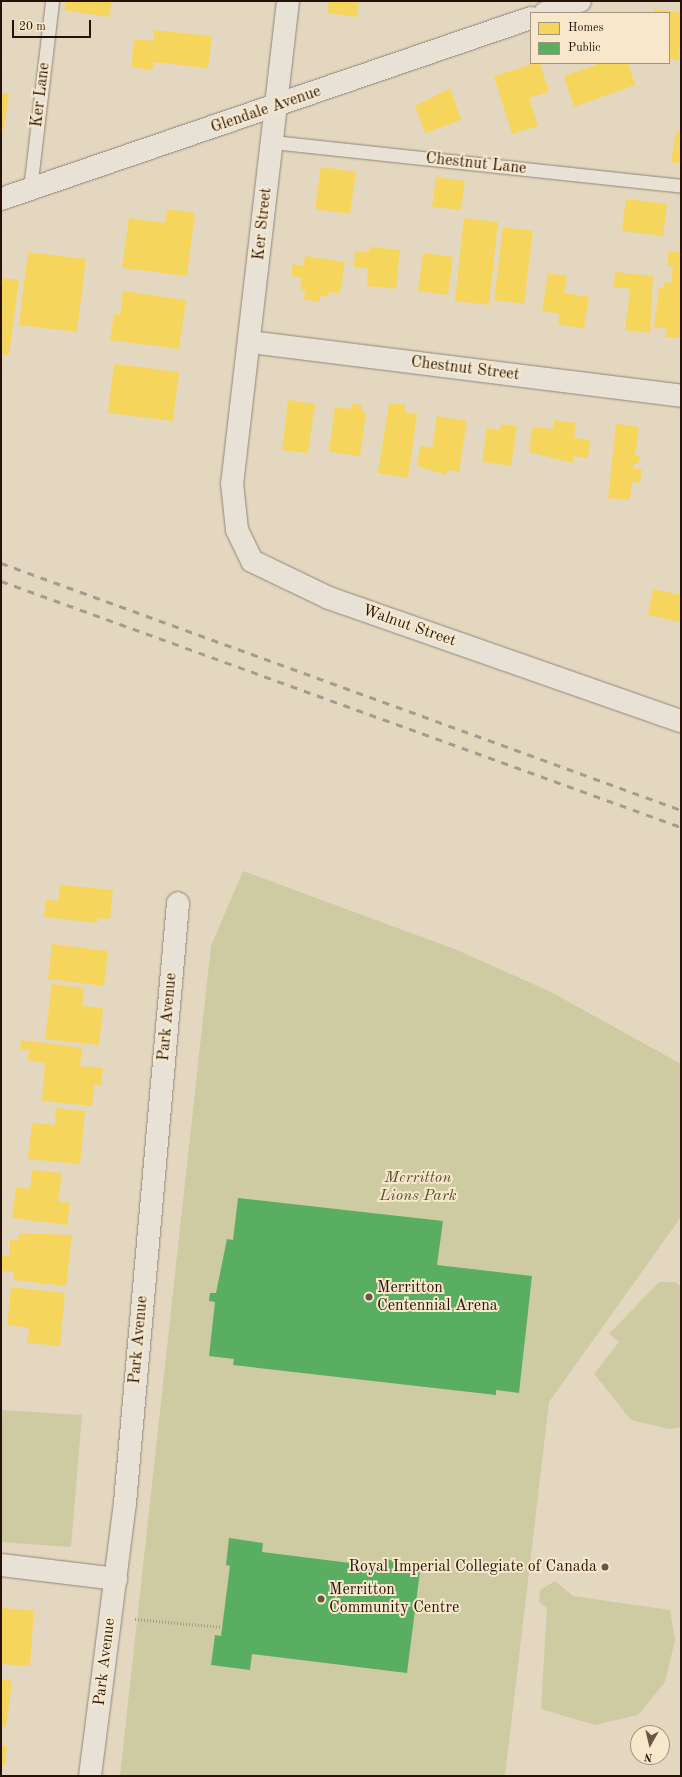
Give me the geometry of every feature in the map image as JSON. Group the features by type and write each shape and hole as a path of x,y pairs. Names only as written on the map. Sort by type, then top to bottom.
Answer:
{"street":[{"name":"Ker Street","path":"235,447 250,342 288,1"},
{"path":"548,12 580,1"},
{"name":"Glendale Avenue","path":"1,199 276,107 530,18"},
{"name":"Chestnut Street","path":"250,342 681,396"},
{"name":"Walnut Street","path":"235,447 232,483 237,530 252,561 328,598 681,722"},
{"name":"Park Avenue","path":"90,1776 116,1579 178,903"},
{"path":"1,1565 116,1579"}],"lane":[{"name":"Ker Lane","path":"30,189 52,1"},
{"name":"Chestnut Lane","path":"272,142 681,186"}],"path":[{"path":"133,1619 223,1627"}],"green space":[{"name":"Merritton Lions Park","path":"243,871 457,950 551,992 681,1064 681,1217 549,1402 505,1776 120,1776 211,946"},
{"path":"659,1282 675,1282 681,1287 681,1427 669,1429 631,1420 594,1374 619,1342 609,1334"},
{"path":"1,1410 82,1415 71,1547 1,1542"},
{"path":"555,1581 573,1596 670,1610 675,1640 665,1682 638,1715 595,1725 541,1709 547,1608 539,1602 540,1590"}],"building: Homes":[{"path":"66,1 112,1 109,17 64,10"},
{"path":"329,1 359,1 357,17 327,13"},
{"path":"654,9 681,12 679,60 670,59 670,12 653,12"},
{"path":"154,30 212,36 208,68 154,62 153,70 131,67 134,39 153,41"},
{"path":"533,64 540,64 549,92 529,98 538,126 512,134 494,76"},
{"path":"598,64 628,64 635,85 574,107 564,76"},
{"path":"450,88 461,120 425,133 415,106"},
{"path":"1,93 9,94 3,133 1,133"},
{"path":"676,131 681,132 681,164 671,162"},
{"path":"321,167 356,172 350,214 315,209"},
{"path":"436,177 465,181 461,210 432,207"},
{"path":"626,199 667,204 663,236 622,231"},
{"path":"167,209 195,213 187,276 122,268 129,218 165,223"},
{"path":"464,218 498,222 489,305 455,301"},
{"path":"503,227 533,231 524,304 494,300"},
{"path":"370,247 400,250 396,289 367,286 368,268 354,267 355,251 369,252"},
{"path":"669,251 681,252 681,338 666,337 667,329 654,327 659,288 664,288 664,282 671,283 673,267 667,266"},
{"path":"28,252 86,259 77,332 19,325"},
{"path":"423,253 453,257 448,295 418,291"},
{"path":"305,256 345,262 340,293 329,292 328,297 320,296 319,302 304,299 305,290 300,289 302,278 291,276 293,264 304,266"},
{"path":"615,272 653,276 650,333 625,330 630,289 614,287"},
{"path":"548,273 567,276 564,293 589,297 584,329 558,324 560,314 542,311"},
{"path":"1,278 19,280 9,355 1,354"},
{"path":"123,291 186,300 179,349 110,340 114,314 120,315"},
{"path":"114,364 179,372 173,421 108,413"},
{"path":"288,400 315,404 308,453 282,450"},
{"path":"389,403 406,405 405,412 417,414 408,478 378,473"},
{"path":"352,404 362,405 361,411 366,412 360,456 329,452 335,407 351,409"},
{"path":"437,416 467,421 459,472 447,470 446,475 417,466 420,446 432,448"},
{"path":"554,420 576,423 574,438 590,440 588,458 573,456 573,463 529,452 532,427 553,429"},
{"path":"501,424 517,426 511,466 482,462 487,428 500,430"},
{"path":"616,424 639,427 635,456 640,456 638,464 634,464 633,468 642,470 640,483 632,482 630,500 608,498"},
{"path":"653,589 681,595 681,622 648,615"},
{"path":"60,885 113,890 110,919 98,918 97,923 44,917 46,900 58,901"},
{"path":"52,944 108,951 104,986 48,979"},
{"path":"52,984 84,988 82,1006 103,1008 99,1045 45,1039"},
{"path":"21,1040 82,1048 80,1066 103,1068 101,1086 94,1084 92,1106 42,1101 45,1063 28,1061 29,1050 20,1049"},
{"path":"56,1108 85,1111 80,1164 28,1159 32,1123 55,1125"},
{"path":"32,1170 62,1173 58,1201 70,1203 67,1225 12,1218 16,1187 30,1189"},
{"path":"19,1233 72,1235 66,1286 14,1280 14,1272 1,1271 1,1255 9,1256 10,1240 18,1241"},
{"path":"11,1287 65,1293 60,1346 27,1343 29,1328 7,1325"},
{"path":"1,1608 34,1610 30,1666 1,1664"},
{"path":"1,1679 12,1681 6,1727 1,1726"},
{"path":"1,1745 7,1746 5,1766 1,1766"}],"building: Public":[{"name":"Merritton Centennial Arena","path":"238,1198 443,1221 437,1265 532,1276 519,1393 496,1390 496,1395 233,1365 234,1359 209,1356 215,1302 209,1301 210,1293 216,1293 227,1239 233,1240"},
{"name":"Merritton Community Centre","path":"229,1538 263,1543 262,1552 382,1567 383,1559 415,1563 414,1571 420,1571 407,1673 252,1654 250,1670 211,1665 215,1635 221,1636 230,1566 226,1565"}],"railway":[{"path":"1,563 681,810"},
{"path":"1,581 681,827"}],"place":[{"name":"Merritton Centennial Arena","path":"369,1297"},
{"name":"Royal Imperial Collegiate of Canada","path":"605,1567"},
{"name":"Merritton Community Centre","path":"321,1599"}]}
